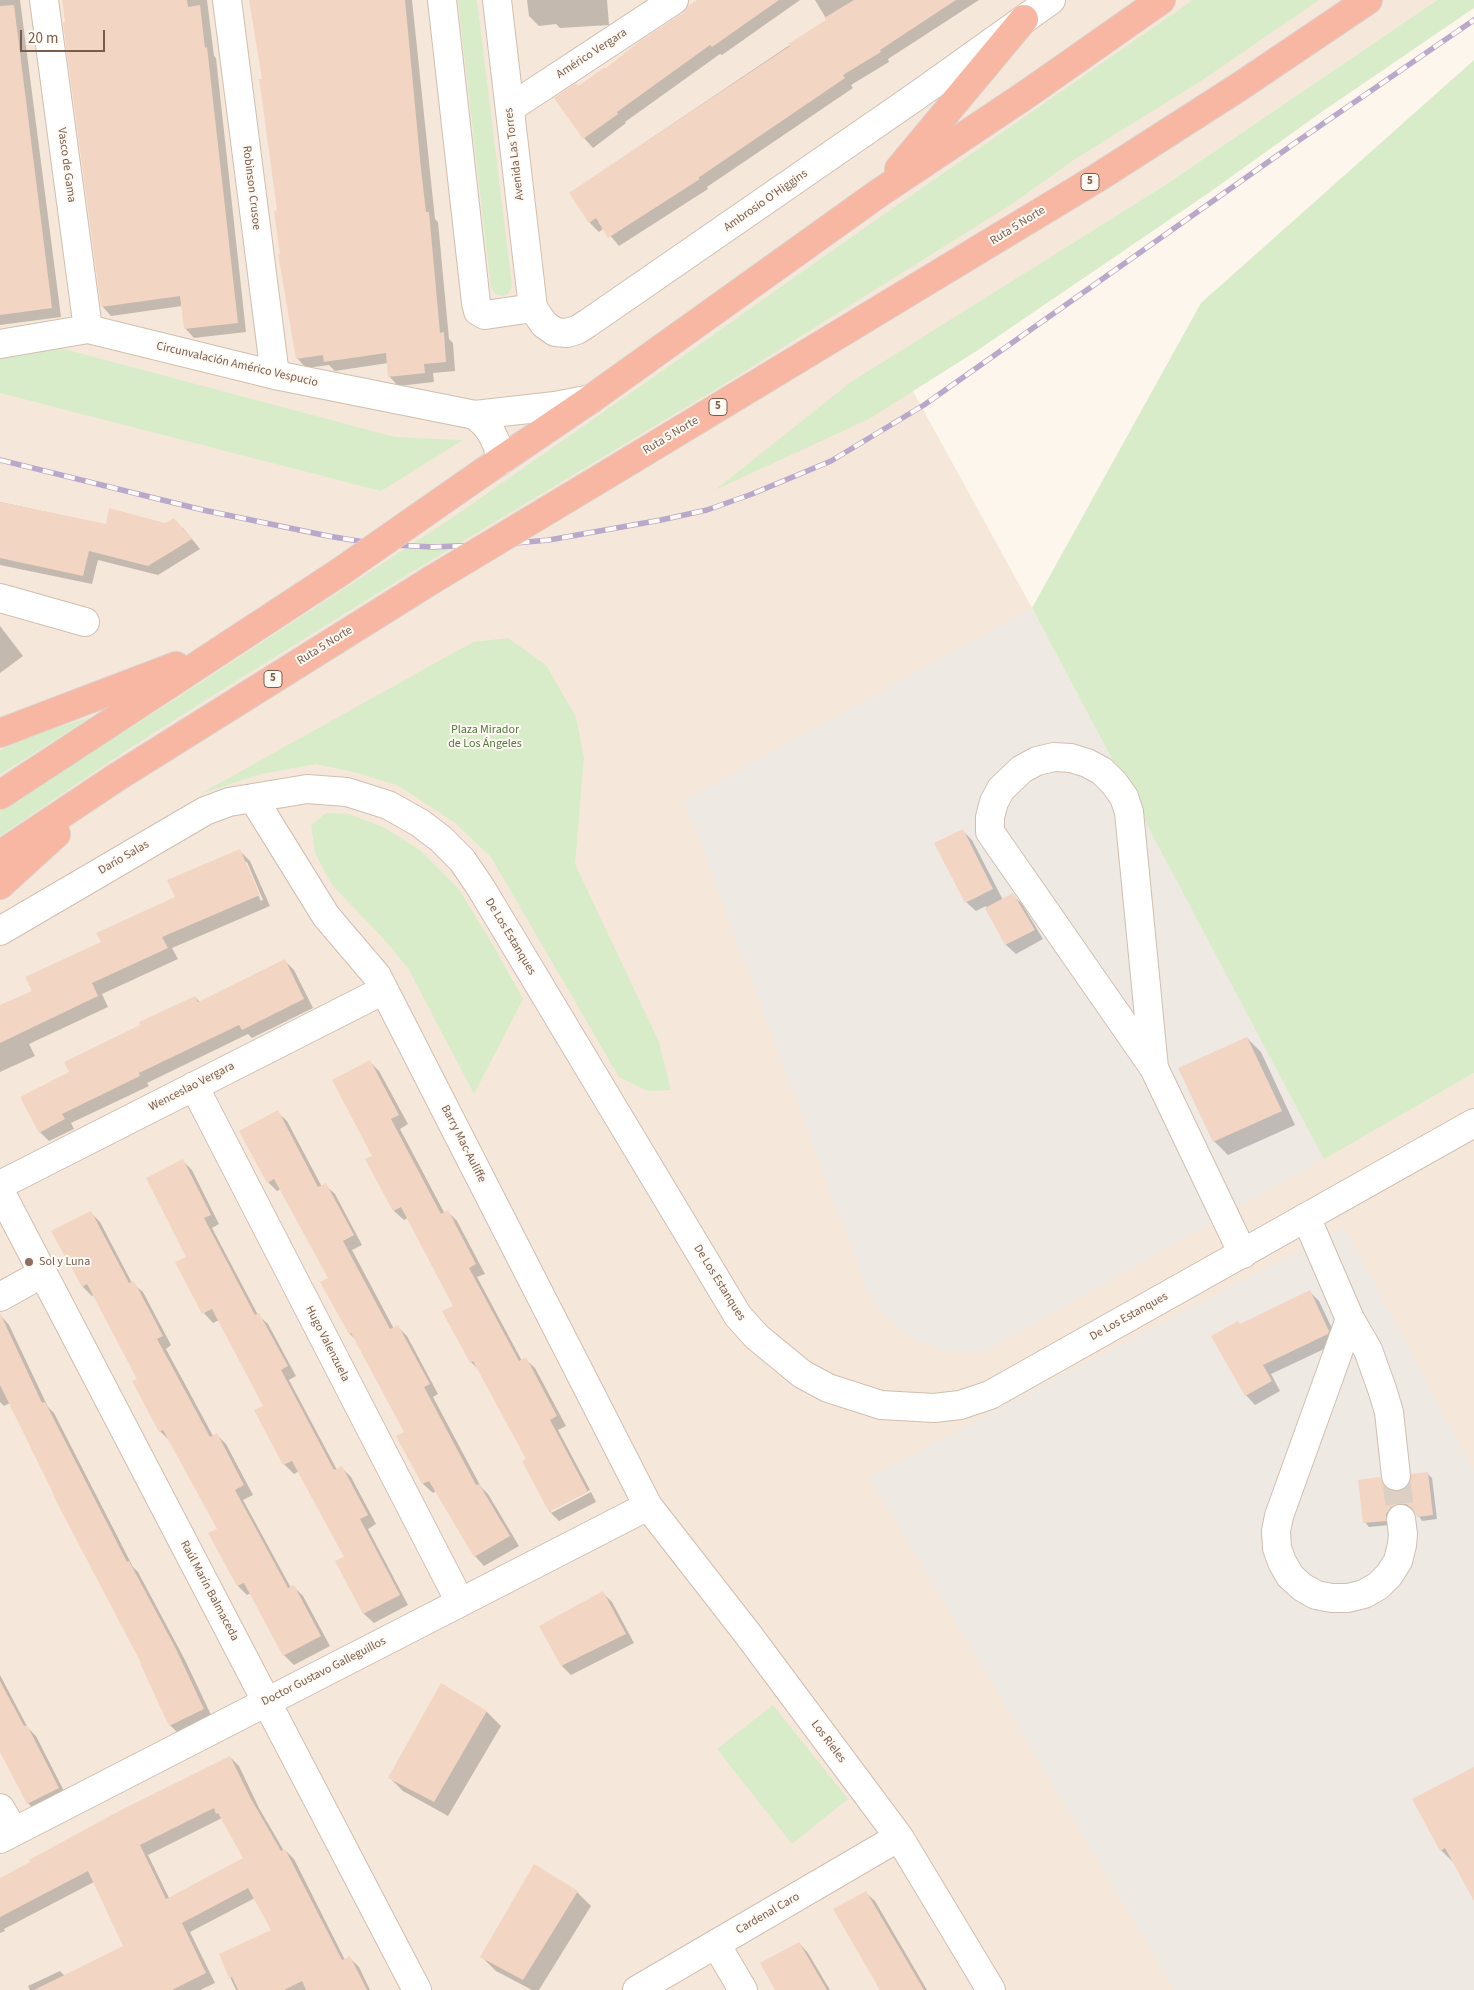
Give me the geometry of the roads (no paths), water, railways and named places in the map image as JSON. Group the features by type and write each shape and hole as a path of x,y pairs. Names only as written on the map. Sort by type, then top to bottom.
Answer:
{"highway":[{"path":"0,795 340,572 591,399 879,193 1027,94 1161,0"},
{"name":"Ruta 5 Norte","path":"0,855 117,777 430,581 1097,178 1239,87 1368,0"},
{"path":"879,193 1024,19"},
{"path":"0,733 126,686 244,636"},
{"path":"0,885 117,777"}],"street":[{"name":"Vasco de Gama","path":"44,0 88,330"},
{"name":"Robinson Crusoe","path":"227,0 275,376"},
{"path":"442,0 478,311 485,315 533,308"},
{"name":"Avenida Las Torres","path":"497,0 533,308"},
{"name":"Américo Vergara","path":"510,108 674,0"},
{"name":"Ambrosio O'Higgins","path":"533,308 544,324 556,332 567,333 577,330 907,103 1051,0"},
{"name":"Circunvalación Américo Vespucio","path":"0,344 88,330 275,376 475,415 555,406 591,399"},
{"path":"475,415 485,424 498,447 491,467"},
{"path":"0,598 85,622"},
{"path":"1154,1068 1129,812 1124,797 1108,777 1087,763 1071,758 1037,761 1022,769 1001,789 994,802 990,832 1154,1068 1243,1254"},
{"name":"De Los Estanques","path":"253,798 307,789 347,792 388,805 420,823 442,839 462,860 481,888 738,1316 757,1337 802,1374 828,1388 881,1405 934,1408 960,1405 990,1395 1474,1123"},
{"name":"Darío Salas","path":"0,931 205,811 229,802 253,798"},
{"name":"Barry Mac-Auliffe","path":"253,798 326,916 377,976 648,1506"},
{"name":"Wenceslao Vergara","path":"0,1185 384,990"},
{"name":"Hugo Valenzuela","path":"194,1086 460,1602"},
{"name":"Raúl Marín Balmaceda","path":"0,1191 417,1990"},
{"path":"1306,1217 1350,1319 1368,1350 1382,1389 1389,1412 1396,1476"},
{"path":"0,1297 43,1273"},
{"path":"1350,1319 1279,1516 1276,1532 1277,1548 1290,1576 1302,1587 1316,1595 1348,1598 1364,1594 1378,1586 1390,1575 1398,1561 1402,1545 1401,1519"},
{"name":"Doctor Gustavo Galleguillos","path":"7,1835 648,1506"},
{"name":"Los Rieles","path":"648,1506 747,1633 899,1837 991,1990"},
{"path":"0,1808 7,1835"},
{"name":"Cardenal Caro","path":"653,1986 716,1944 899,1837"},
{"path":"716,1944 743,1990"}],"tunnel":[{"path":"1396,1476 1401,1519"}],"railway":[{"path":"0,460 203,510 376,544 432,547 549,540 707,510 752,494 831,461 924,405 1295,143 1474,20"}],"place":[{"name":"Sol y Luna","path":"29,1262"}],"park label":[{"name":"Plaza Mirador de Los Ángeles","path":"485,737"}]}
